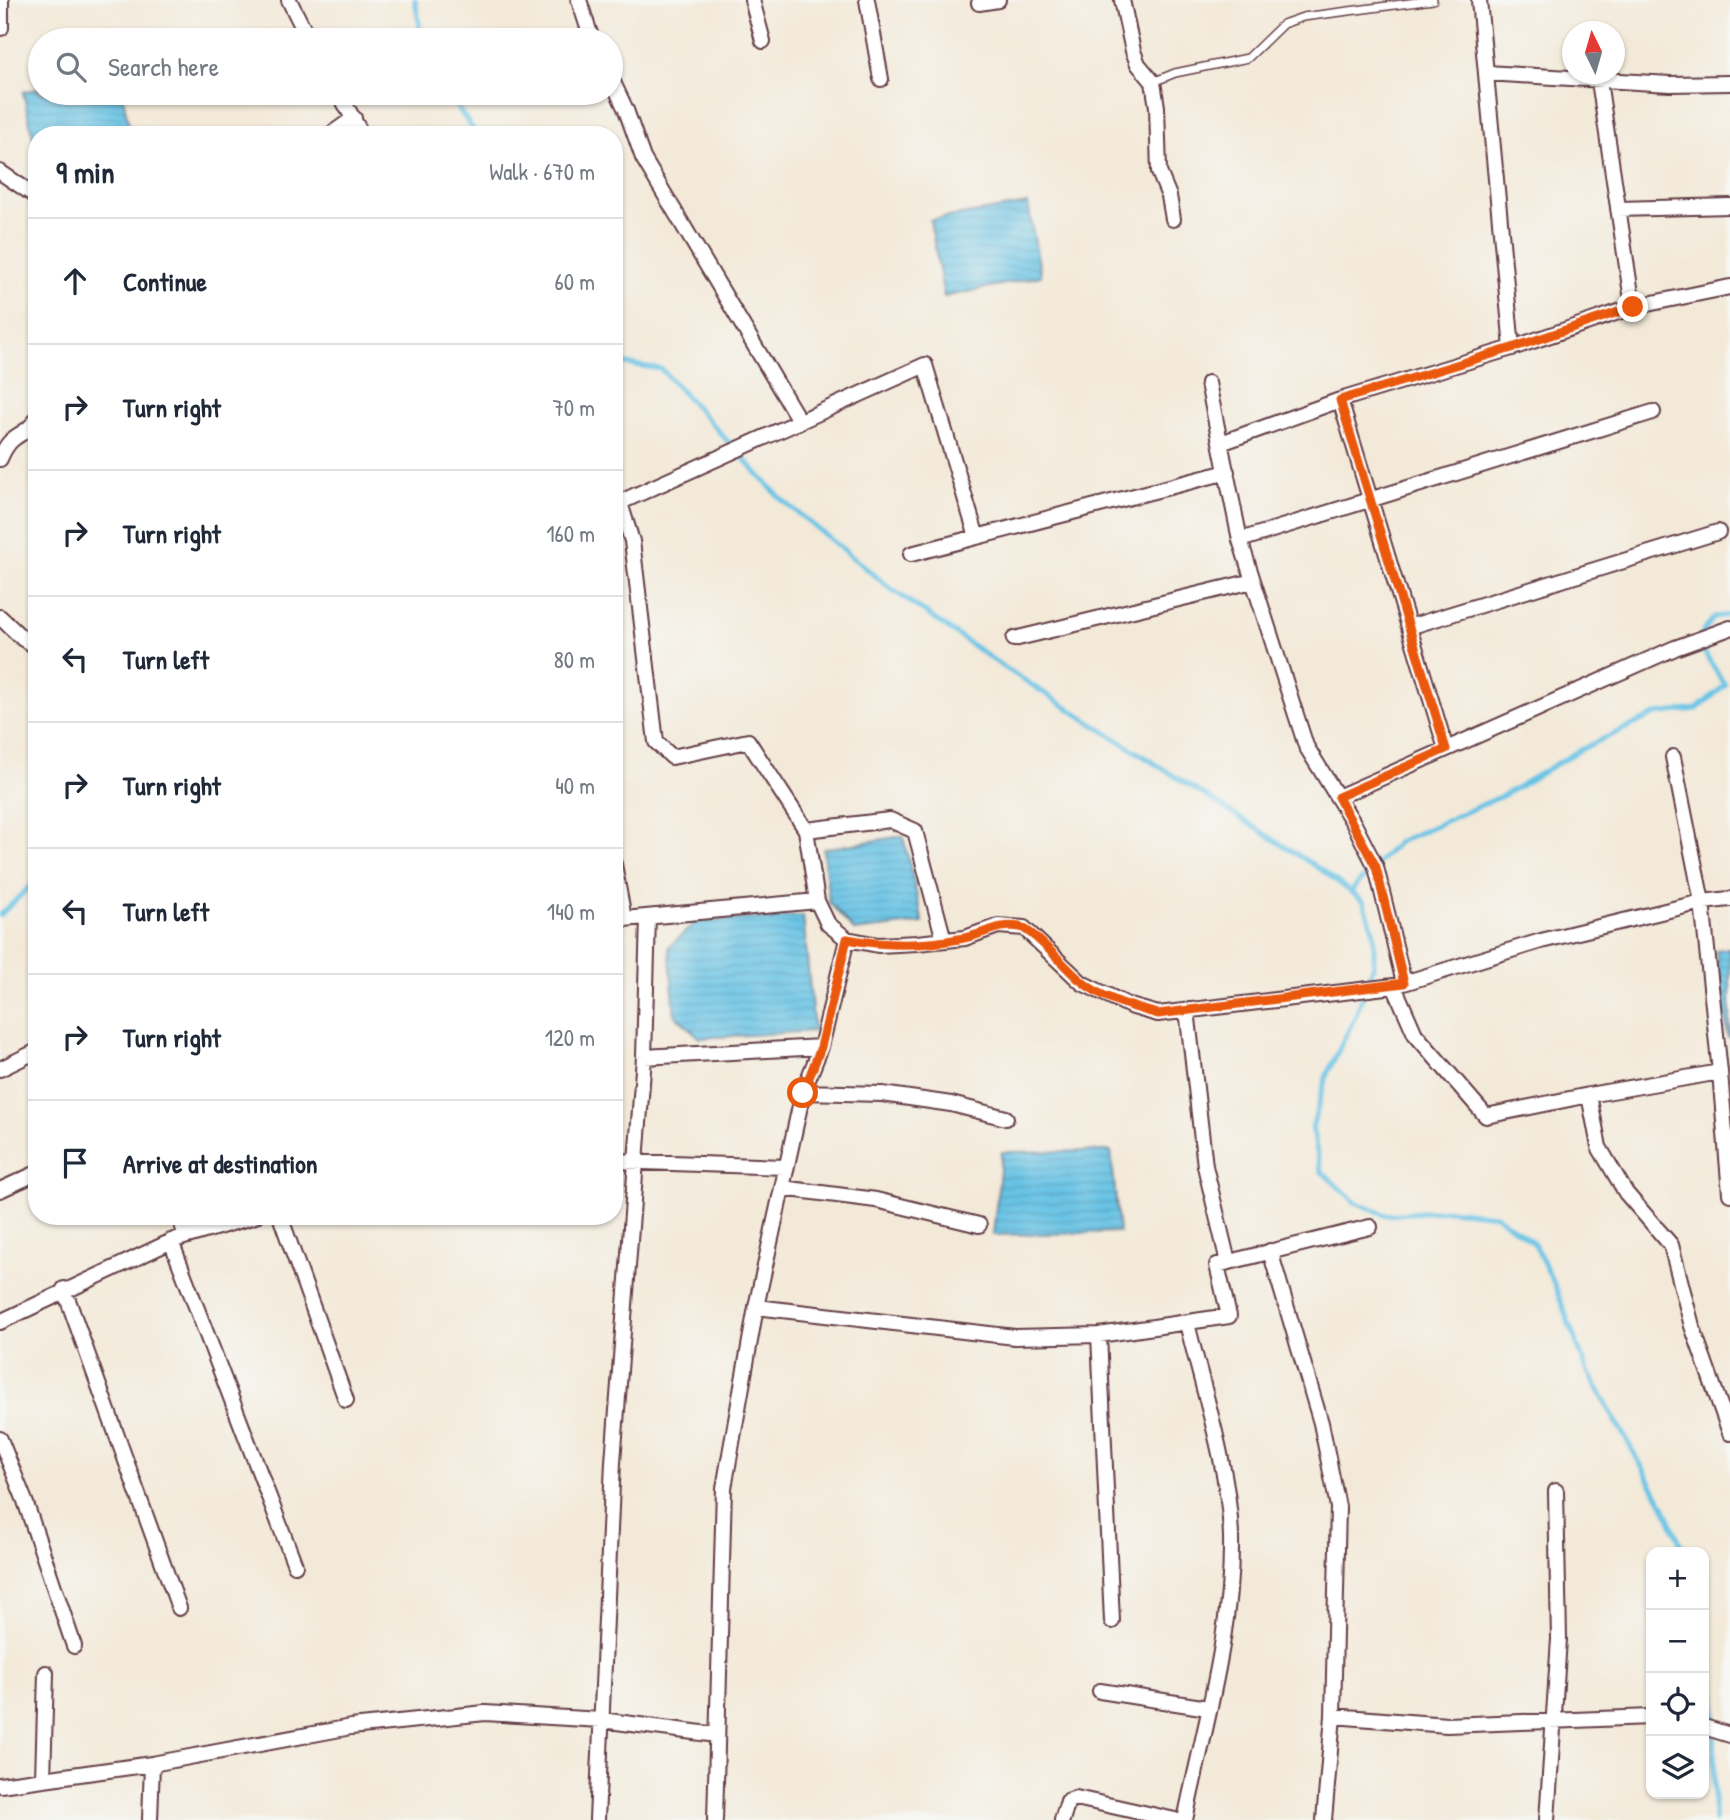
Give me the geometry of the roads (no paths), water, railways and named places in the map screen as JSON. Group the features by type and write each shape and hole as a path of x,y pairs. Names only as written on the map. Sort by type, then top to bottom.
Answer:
{"street":[{"path":"1,0 1,28"},
{"path":"289,0 303,28"},
{"path":"579,0 588,28"},
{"path":"752,0 764,41"},
{"path":"867,0 881,79"},
{"path":"979,3 999,0"},
{"path":"1122,0 1133,51 1138,64 1153,82 1157,107 1159,172 1169,196 1173,219"},
{"path":"1479,0 1512,348"},
{"path":"1486,73 1562,78"},
{"path":"1625,81 1730,83"},
{"path":"1600,84 1633,307"},
{"path":"623,104 643,158 720,283 800,422"},
{"path":"346,105 358,126"},
{"path":"343,126 354,118"},
{"path":"0,172 28,191"},
{"path":"1618,209 1730,206"},
{"path":"1221,443 1340,400 1512,348 1633,307 1730,287"},
{"path":"623,501 925,365 976,534"},
{"path":"1208,383 1240,540 1253,581 1306,746 1338,797 1376,867 1399,984 1415,1034 1486,1116 1720,1072"},
{"path":"1340,400 1446,749"},
{"path":"1240,540 1371,502 1653,412"},
{"path":"0,459 8,441 28,428"},
{"path":"911,554 976,534 1227,472"},
{"path":"623,519 632,541 656,742 672,757 748,741 806,830 817,901 828,924 847,939 878,945 965,938 998,926 1024,928 1082,983 1130,1006 1158,1014 1399,984 1541,941 1702,902 1730,899"},
{"path":"1409,627 1718,532"},
{"path":"1014,639 1253,581"},
{"path":"0,617 28,642"},
{"path":"1338,797 1675,648 1730,628"},
{"path":"1673,757 1702,902 1725,1047 1720,1072 1730,1164 1730,1194"},
{"path":"806,830 890,820 915,831 944,940"},
{"path":"623,923 648,917 817,901"},
{"path":"597,1820 613,1462 644,1057 648,917"},
{"path":"715,1820 724,1488 756,1307 786,1167 803,1093 821,1047 847,939"},
{"path":"1187,1010 1205,1166 1228,1262"},
{"path":"644,1057 821,1047"},
{"path":"0,1069 28,1055"},
{"path":"803,1093 882,1094 951,1104 1006,1118"},
{"path":"1589,1095 1599,1147 1626,1193 1671,1245 1692,1326 1730,1433"},
{"path":"623,1161 786,1167"},
{"path":"0,1190 28,1178"},
{"path":"782,1188 876,1200 979,1225"},
{"path":"183,1225 186,1236"},
{"path":"0,1322 64,1289 171,1241 224,1225"},
{"path":"284,1225 346,1400"},
{"path":"756,1307 1015,1338 1099,1335 1229,1316 1217,1265 1370,1227"},
{"path":"171,1241 295,1564"},
{"path":"1270,1251 1321,1423 1338,1507 1334,1716 1324,1820"},
{"path":"64,1289 179,1608"},
{"path":"1185,1820 1225,1619 1230,1521 1187,1323"},
{"path":"1099,1335 1112,1621"},
{"path":"0,1439 25,1501 74,1646"},
{"path":"1546,1820 1559,1639 1556,1491"},
{"path":"43,1779 46,1673"},
{"path":"1100,1691 1208,1708"},
{"path":"0,1785 152,1765 351,1727 485,1713 601,1720 717,1735"},
{"path":"1334,1716 1447,1725 1646,1717"},
{"path":"1709,1729 1730,1735"},
{"path":"150,1820 152,1765"},
{"path":"1062,1820 1068,1801 1076,1798 1175,1820"}],"lane":[{"path":"1153,82 1175,73 1248,58 1283,24 1303,17 1433,0"}],"water":[{"path":"28,91 28,105 125,105 129,126 31,126 23,92"},
{"path":"1028,204 1041,276 944,297 930,220"},
{"path":"903,836 923,923 854,931 829,902 823,849"},
{"path":"803,916 814,1031 700,1038 675,1015 669,947 697,921"},
{"path":"1730,948 1730,1038 1728,1038 1716,950"},
{"path":"1111,1151 1119,1232 993,1235 1002,1152"}],"waterway":[{"path":"415,0 420,28"},
{"path":"456,105 471,126"},
{"path":"623,363 661,369 781,499 890,588 999,664 1323,871 1364,902 1374,933 1374,964 1356,1015 1327,1074 1312,1128 1321,1171 1355,1202 1386,1215 1449,1210 1496,1215 1534,1243 1554,1284 1587,1370 1664,1506 1682,1547"},
{"path":"1350,892 1398,842 1504,795 1580,750 1656,714 1697,709 1725,685 1697,641 1714,617 1730,615"},
{"path":"0,915 28,889"},
{"path":"1706,1610 1715,1694 1714,1820"}]}
